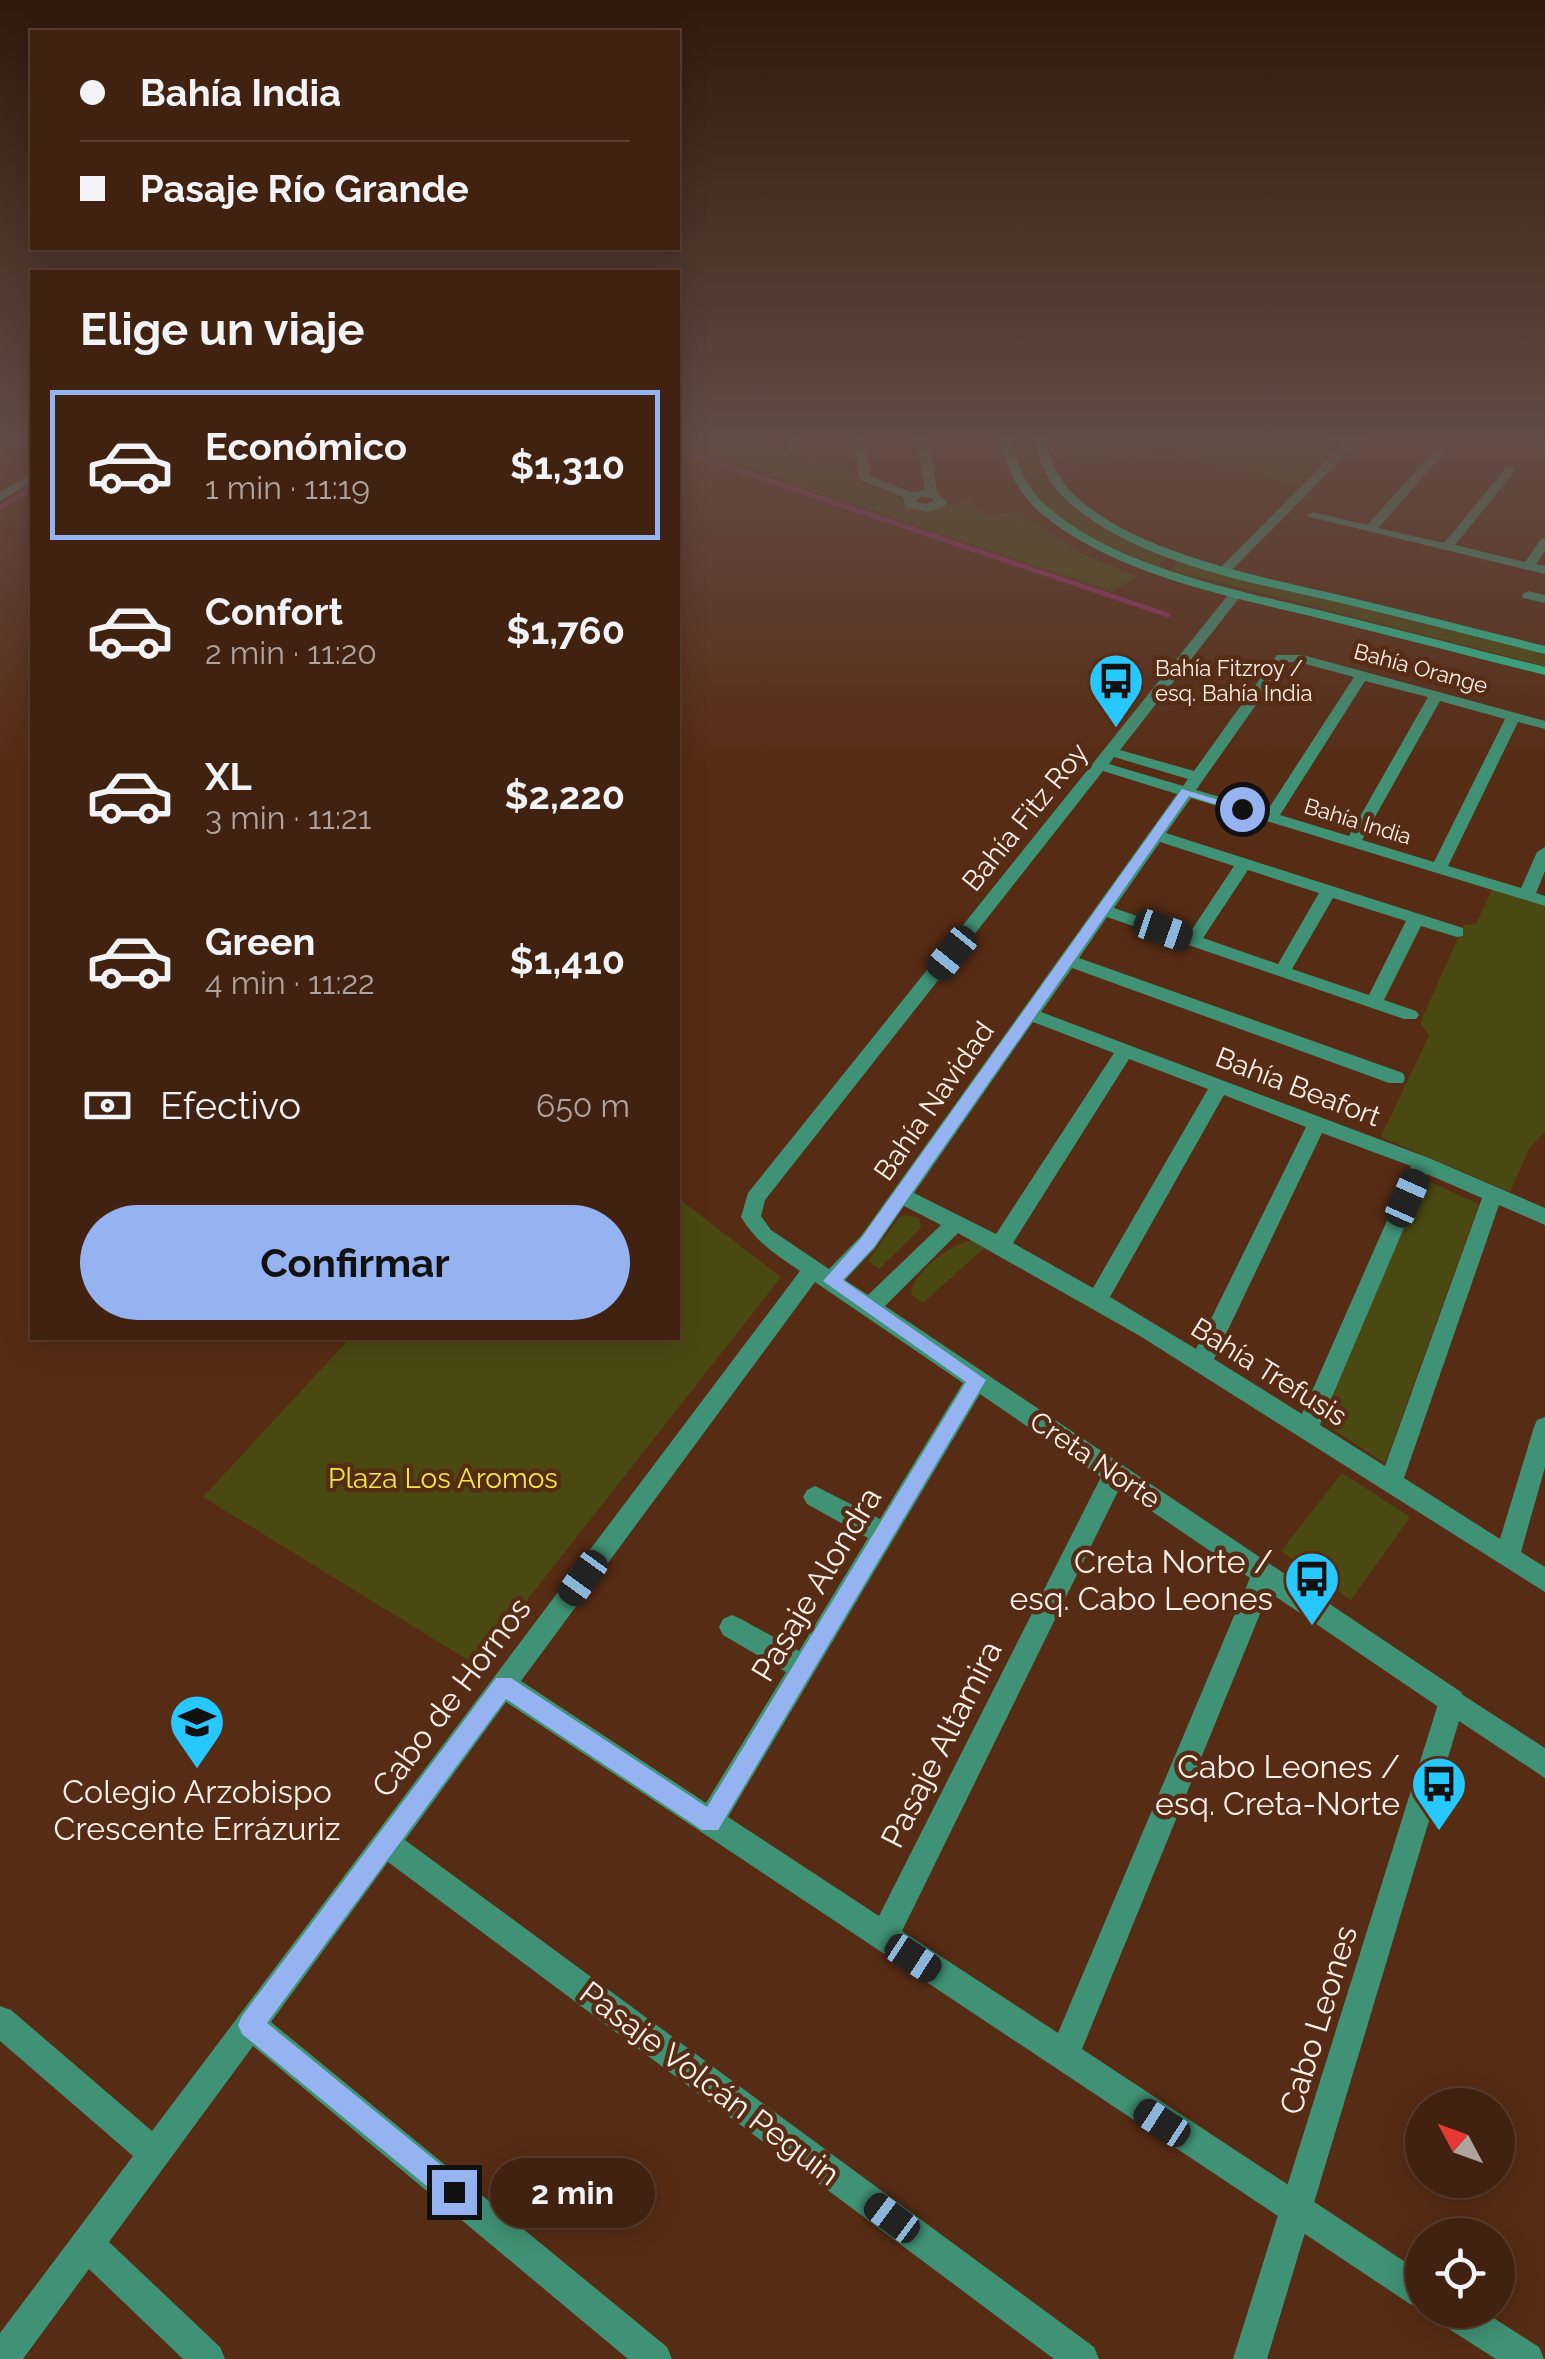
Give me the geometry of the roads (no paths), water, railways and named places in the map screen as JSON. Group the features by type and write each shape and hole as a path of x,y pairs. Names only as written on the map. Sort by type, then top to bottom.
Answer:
{"main road":[{"path":"1101,546 1172,574 1237,593 1545,671"},
{"path":"1158,546 1226,569 1545,650"},
{"path":"1172,574 1172,563 1191,559"}],"street":[{"path":"1226,569 1249,546"},
{"path":"1439,546 1545,570"},
{"path":"1528,566 1542,546"},
{"name":"Bahía Fitz Roy","path":"750,1217 755,1198 1237,593"},
{"path":"1528,595 1545,599"},
{"name":"Bahía Orange","path":"1286,657 1545,724"},
{"name":"Bahía Navidad","path":"822,1275 860,1252 1286,657"},
{"path":"1270,817 1362,675"},
{"path":"1353,843 1436,695"},
{"path":"1439,869 1514,716"},
{"name":"Bahía India","path":"1107,759 1192,784 1270,817 1545,902"},
{"path":"1156,835 1457,932"},
{"path":"1526,896 1545,852"},
{"path":"1194,941 1244,864"},
{"path":"1282,971 1329,891"},
{"path":"1103,910 1410,1014"},
{"path":"1374,1002 1416,919"},
{"path":"1067,960 1396,1078"},
{"name":"Bahía Beafort","path":"1028,1014 1422,1164 1545,1217"},
{"path":"1001,1244 1125,1051"},
{"path":"1096,1302 1219,1087"},
{"path":"1200,1364 1317,1124"},
{"path":"1306,1428 1422,1164"},
{"name":"Bahía Trefusis","path":"900,1195 1001,1244 1306,1428 1545,1581"},
{"path":"1390,1484 1492,1197"},
{"name":"Creta Norte","path":"750,1217 758,1230 822,1275 1545,1764"},
{"path":"870,1307 957,1222"},
{"name":"Cabo de Hornos","path":"2,2359 504,1685 822,1275"},
{"name":"Pasaje Alondra","path":"710,1822 977,1380"},
{"path":"1507,1557 1545,1428"},
{"name":"Pasaje Altamira","path":"884,1938 1115,1474"},
{"path":"815,1497 884,1534"},
{"path":"1063,2056 1264,1574"},
{"path":"732,1627 803,1668"},
{"path":"504,1685 1405,2281"},
{"name":"Cabo Leones","path":"1250,2359 1452,1702"},
{"name":"Pasaje Volcán Peguin","path":"386,1842 1082,2359"},
{"path":"0,2021 155,2154"},
{"path":"251,2025 655,2359"},
{"path":"87,2244 208,2359"},
{"path":"1478,2328 1527,2359"}],"waterway":[{"path":"963,546 1168,615"}],"place":[{"name":"Bahía Fitzroy / esq. Bahía India","path":"1116,730"},
{"name":"Creta Norte / esq. Cabo Leones","path":"1312,1628"},
{"name":"Colegio Arzobispo Crescente Errázuriz","path":"197,1771"},
{"name":"Cabo Leones / esq. Creta-Norte","path":"1439,1833"}],"park label":[{"name":"Plaza Los Aromos","path":"443,1478"}]}
